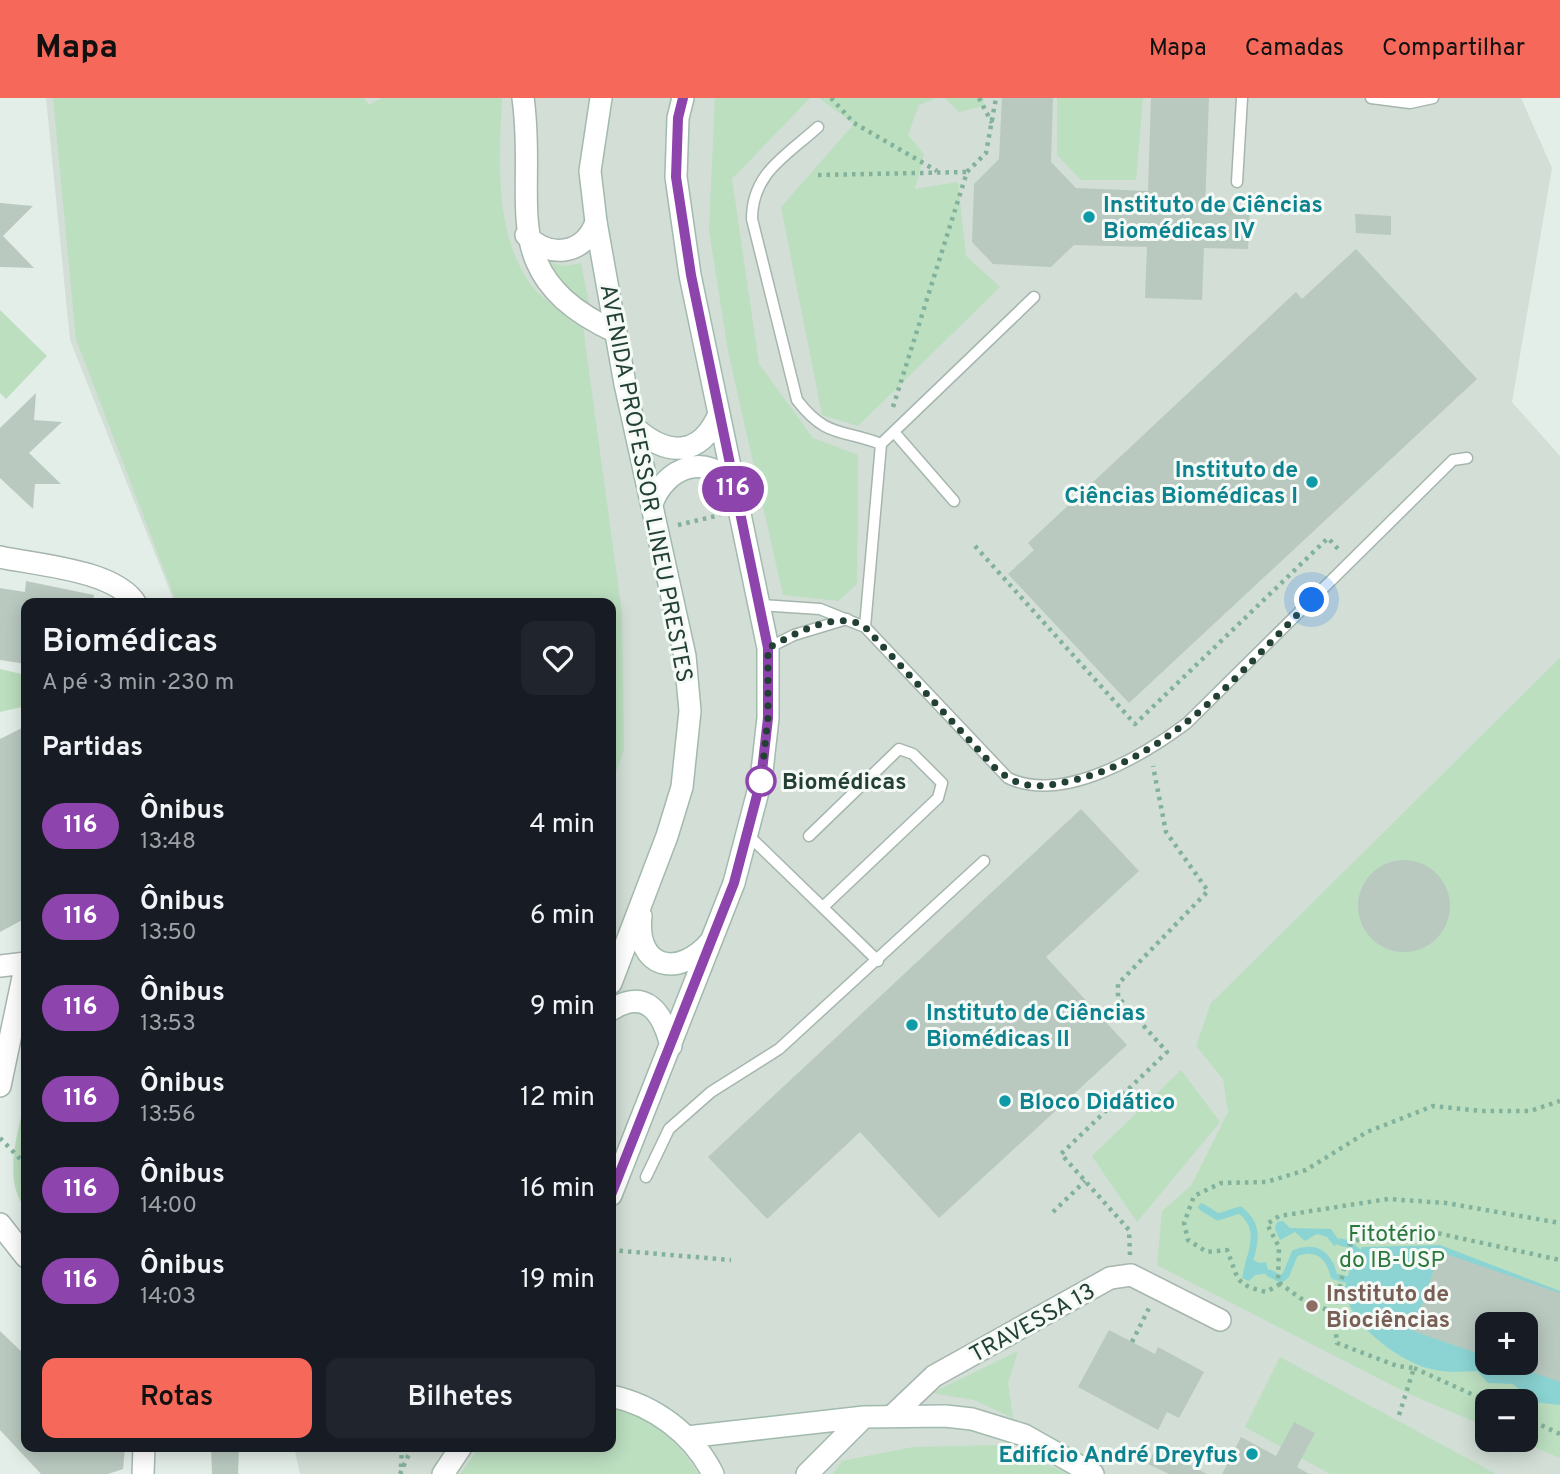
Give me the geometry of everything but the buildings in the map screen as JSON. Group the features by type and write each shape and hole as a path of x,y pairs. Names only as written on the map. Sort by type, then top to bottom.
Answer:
{"main road":[{"path":"523,98 526,235 536,261 551,285 581,313 616,332"},
{"name":"AVENIDA PROFESSOR LINEU PRESTES","path":"601,98 590,171 596,222 635,428 685,656 690,712 682,787 616,970"},
{"path":"616,1182 716,934 747,834 762,768 768,718 768,648 691,275 676,177 678,118 683,98"},
{"path":"526,235 536,245 548,251 562,252 575,248 586,240 596,222"},
{"path":"635,428 654,444 671,449 688,447 703,439 719,414"},
{"path":"652,504 663,482 676,471 692,466 709,466 725,476 733,486"},
{"path":"0,557 110,580 130,593 133,598"},
{"path":"643,900 641,942 649,956 663,964 678,965 693,958 716,934"},
{"path":"0,966 21,964"},
{"path":"0,1086 21,987"},
{"path":"616,1008 630,1002 651,1006 665,1023 670,1046"},
{"path":"0,1224 21,1251"},
{"name":"TRAVESSA 13","path":"893,1415 934,1376 1089,1288 1110,1279 1131,1275 1220,1320"},
{"path":"616,1385 687,1437 713,1474"},
{"path":"616,1397 627,1399 658,1414"},
{"path":"687,1437 864,1417 945,1416 999,1425 1024,1435 1093,1474"},
{"path":"807,1474 864,1417"},
{"path":"143,1474 144,1452"},
{"path":"443,1474 458,1452"}],"lane":[{"path":"1237,183 1242,98"},
{"path":"1371,98 1410,103 1433,98"},
{"path":"818,127 759,180 752,200 752,219 797,400 811,418 825,429 881,444"},
{"path":"865,627 881,444 1034,297"},
{"path":"894,432 954,500"},
{"path":"760,605 809,607 865,627 1007,778 1025,787 1059,784 1092,776 1150,751 1187,723 1453,460 1467,458"},
{"path":"768,648 809,629 848,619"},
{"path":"809,836 900,749 913,754 942,783 938,798 824,906"},
{"path":"747,834 878,961"},
{"path":"646,1177 669,1129 711,1092 779,1049 984,862"}],"path":[{"path":"831,98 854,123 941,172"},
{"path":"979,98 992,124"},
{"path":"893,408 967,172 986,153 996,98"},
{"path":"818,175 967,172"},
{"path":"658,529 738,512"},
{"path":"975,546 1135,724 1328,538 1351,562"},
{"path":"1129,1230 1060,1154 1167,1052 1118,996 1118,984 1209,891 1166,832 1150,751"},
{"path":"1279,1283 1266,1292 1246,1287 1236,1280 1227,1250 1207,1252 1188,1240 1184,1223 1194,1196 1221,1183 1266,1182 1307,1170 1367,1132 1433,1106 1481,1111 1530,1111 1560,1101"},
{"path":"0,1139 21,1160"},
{"path":"1054,1212 1085,1181"},
{"path":"1334,1313 1300,1298 1279,1283 1279,1247 1267,1224 1279,1216 1388,1199 1446,1203 1560,1223"},
{"path":"1475,1396 1414,1368 1396,1366 1337,1343 1334,1313 1349,1246 1366,1234 1423,1230 1560,1260"},
{"path":"616,1250 731,1260"},
{"path":"1132,1342 1159,1288"},
{"path":"1399,1415 1414,1368"},
{"path":"1538,1424 1560,1434"},
{"path":"401,1474 402,1452"},
{"path":"401,1474 410,1452"}],"shaded area":[{"path":"46,98 1521,98 1552,168 1512,402 1560,456 1560,1474 300,1474 295,1452 616,1452 616,598 173,598 70,340"}],"green space":[{"path":"53,98 364,98 369,105 382,98 502,98 501,193 510,240 518,262 534,288 583,327 622,613 624,749 616,773 616,598 175,598 76,339"},
{"path":"715,98 810,98 732,179 759,364 813,438 858,455 857,584 838,601 783,595 728,351 709,230"},
{"path":"819,98 936,98 919,105 908,135 924,154 915,189 958,182 966,256 1000,287 858,426 822,415 781,207 854,124"},
{"path":"945,98 984,98 983,106 959,112"},
{"path":"1057,98 1143,98 1136,180 1081,180 1057,155"},
{"path":"547,262 565,266 581,263 591,313 574,301"},
{"path":"0,310 47,356 6,399 0,393"},
{"name":"Fitotério do IB-USP","path":"1560,658 1560,1458 1538,1449 1538,1389 1475,1389 1475,1422 1409,1394 1157,1265 1162,1211 1191,1186 1228,1112 1223,1079 1196,1046 1211,1003"},
{"path":"0,669 21,674 21,707 0,712"},
{"path":"1181,1070 1220,1122 1137,1222 1092,1156"},
{"path":"21,1118 21,1200 14,1184 16,1139"},
{"path":"1018,1351 1008,1383 1013,1418 974,1400 932,1393"},
{"path":"1280,1357 1496,1474 1330,1474 1245,1427"},
{"path":"616,1409 637,1416 662,1431 698,1474 460,1474 476,1452 616,1452"},
{"path":"1002,1445 1069,1474 833,1474 842,1461 913,1447"}],"water":[{"path":"1283,1221 1290,1228 1331,1229 1340,1242 1334,1246 1327,1237 1317,1234 1305,1241 1295,1232 1280,1240 1275,1229 1277,1222"},
{"path":"1440,1245 1560,1291 1560,1405 1538,1402 1538,1389 1519,1389 1513,1384 1488,1383 1481,1375 1538,1375 1538,1312 1475,1312 1475,1371 1427,1368 1390,1349 1356,1317 1346,1293 1348,1275 1362,1247"},
{"path":"1247,1256 1259,1263 1266,1262 1269,1273 1255,1275 1249,1281 1242,1278"}],"waterway":[{"path":"1202,1207 1218,1217 1240,1210 1246,1215 1254,1231 1251,1256"},
{"path":"1340,1242 1349,1244 1359,1253"},
{"path":"1269,1273 1281,1279 1286,1275 1295,1253 1310,1250 1325,1257 1334,1276 1348,1280"}],"bus line":[{"name":"116","path":"616,1182 734,883 761,780 768,718 768,648 691,275 676,177 678,118 683,98"}],"place":[{"name":"Instituto de Ciências Biomédicas IV","path":"1089,217"},
{"name":"Instituto de Ciências Biomédicas I","path":"1312,482"},
{"name":"Biomédicas","path":"761,781"},
{"name":"Instituto de Ciências Biomédicas II","path":"912,1025"},
{"name":"Bloco Didático","path":"1005,1101"},
{"name":"Instituto de Biociências","path":"1312,1306"},
{"name":"Edifício André Dreyfus","path":"1252,1454"}],"route":[{"path":"761,781 768,718 768,648 809,629 848,619 861,624 995,768 1025,787 1059,784 1092,776 1150,751 1187,723 1216,696 1312,600"}]}
